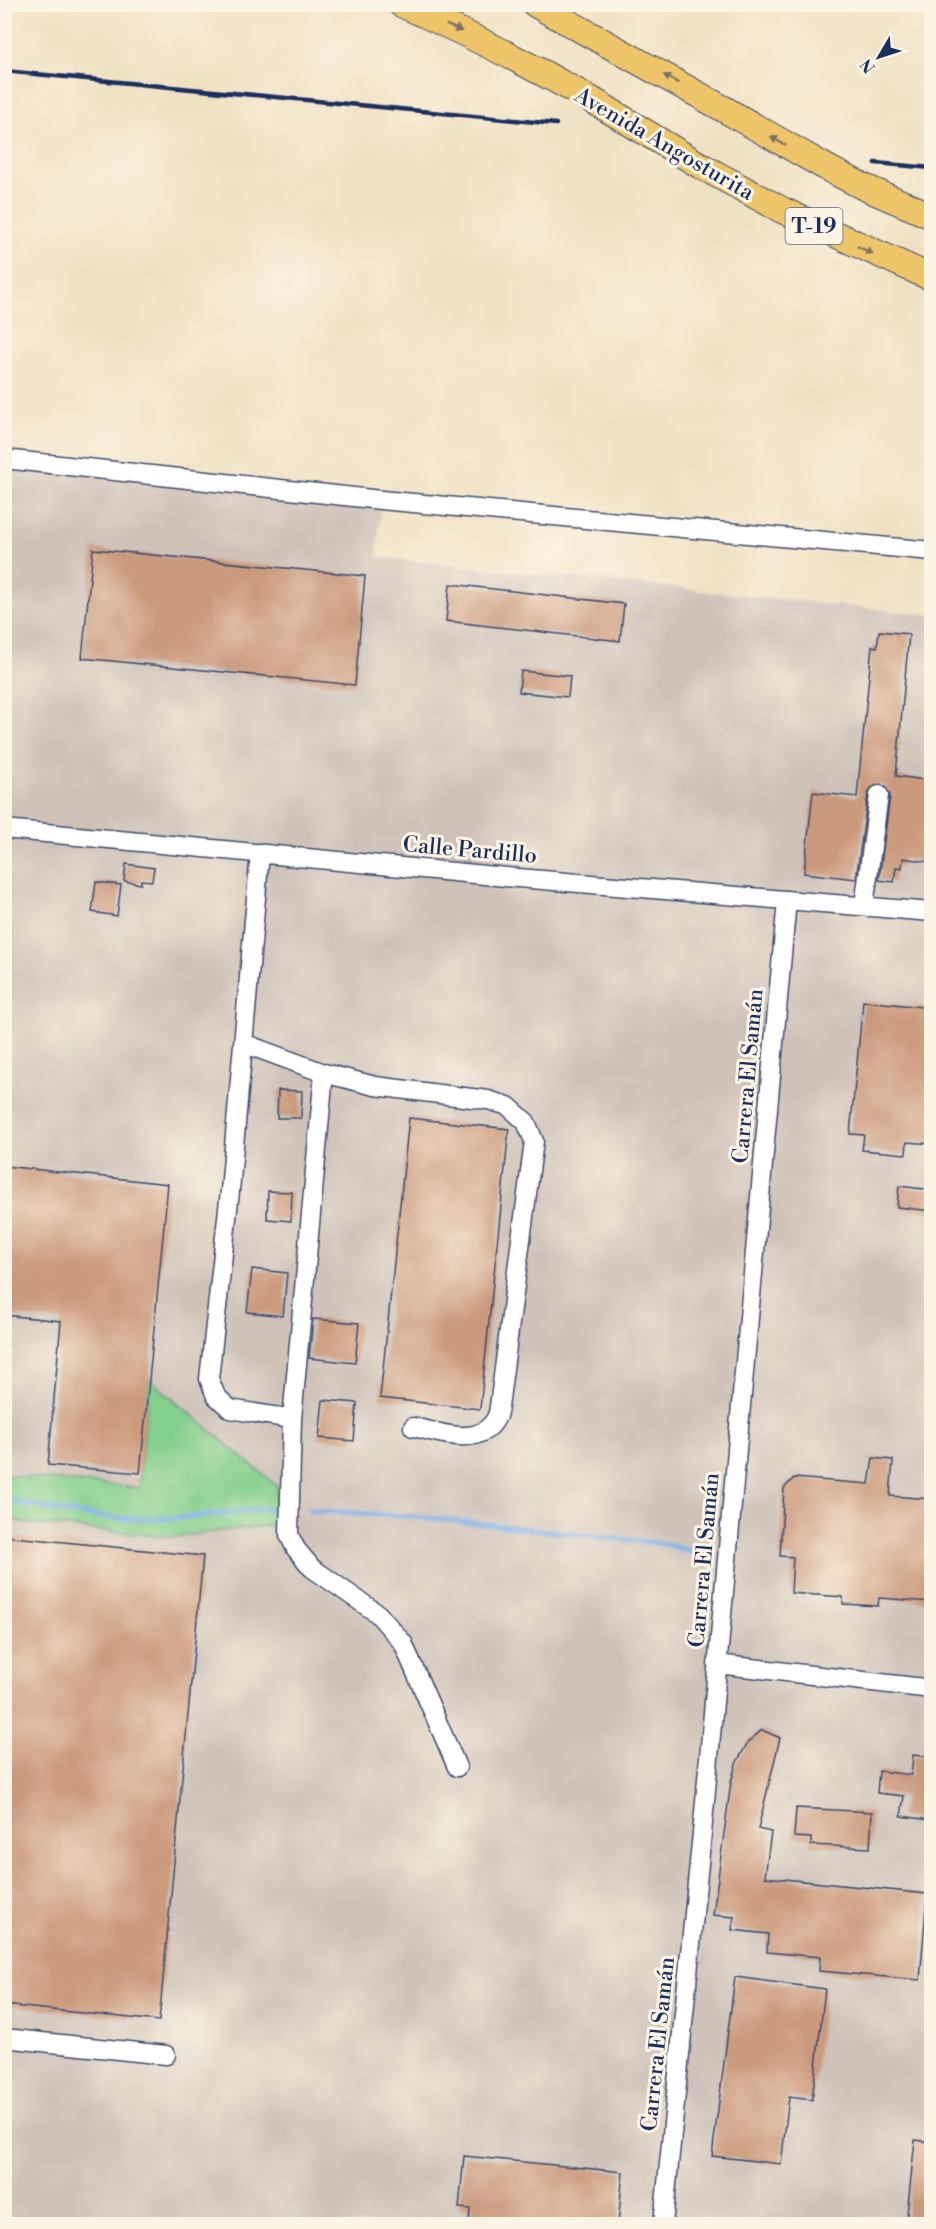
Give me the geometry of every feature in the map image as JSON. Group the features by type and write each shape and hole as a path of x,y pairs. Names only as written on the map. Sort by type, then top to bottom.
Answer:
{"highway":[{"name":"Avenida Angosturita","path":"400,4 532,66 701,166 782,210 905,268 932,278"},
{"path":"535,4 829,169 874,192 932,216"}],"street":[{"path":"4,459 381,500 932,551"},
{"path":"864,906 879,795"},
{"name":"Calle Pardillo","path":"4,829 518,878 932,912"},
{"path":"260,853 230,1191 208,1379 216,1396 230,1409 292,1419"},
{"name":"Carrera El Samán","path":"663,2224 788,900"},
{"path":"243,1043 324,1073 375,1086 488,1100 508,1106 526,1122 534,1141 496,1418 486,1431 470,1437 413,1427"},
{"path":"324,1073 292,1419 289,1535 296,1549 312,1568 378,1614 403,1643 457,1767"},
{"path":"717,1664 932,1689"},
{"path":"4,2038 166,2055"}],"shaded area":[{"path":"4,459 381,500 377,557 931,615 931,2224 5,2224 5,1515 23,1523 171,1537 273,1525 148,1380 139,1488 5,1475"}],"green space":[{"path":"149,1379 277,1486 273,1525 171,1537 23,1523 5,1515 4,1475 139,1488"}],"building":[{"path":"93,549 365,576 355,685 82,658"},
{"path":"450,584 624,604 620,641 446,621"},
{"path":"879,631 909,634 896,776 932,781 928,807 932,808 932,842 929,862 903,858 902,868 896,867 894,882 879,880 890,796 886,787 880,784 871,788 868,794 856,879 804,873 813,792 857,797 872,646 877,647"},
{"path":"521,671 570,676 568,697 519,692"},
{"path":"126,864 154,868 152,881 141,880 141,884 124,881"},
{"path":"96,882 121,885 117,916 92,912"},
{"path":"863,1001 932,1008 932,1144 907,1142 906,1154 862,1150 864,1135 850,1134"},
{"path":"278,1090 302,1091 301,1118 277,1118"},
{"path":"409,1118 509,1129 480,1409 380,1398"},
{"path":"4,1166 168,1184 140,1473 48,1465 61,1321 4,1315"},
{"path":"899,1186 932,1190 932,1211 897,1207"},
{"path":"268,1191 292,1192 291,1221 267,1219"},
{"path":"252,1269 287,1273 283,1316 247,1312"},
{"path":"313,1319 359,1323 355,1363 309,1358"},
{"path":"323,1400 357,1403 354,1441 319,1438"},
{"path":"873,1458 893,1460 890,1496 932,1499 932,1602 879,1598 878,1606 843,1604 843,1597 791,1593 793,1557 780,1556 784,1488 794,1478 869,1484"},
{"path":"4,1536 203,1556 159,2021 4,2005"},
{"path":"762,1730 780,1738 758,1829 771,1832 765,1877 927,1894 920,1980 819,1971 820,1957 767,1952 768,1934 732,1930 734,1917 713,1915 731,1782 736,1764 748,1742"},
{"path":"913,1755 932,1757 930,1820 901,1816 904,1796 877,1793 879,1771 911,1775"},
{"path":"796,1808 872,1812 870,1848 811,1845 811,1838 794,1837"},
{"path":"735,1977 825,1989 812,2100 789,2097 781,2164 712,2156"},
{"path":"915,2140 932,2142 932,2224 906,2224"},
{"path":"464,2156 623,2172 618,2224 561,2220 560,2224 469,2222 470,2209 459,2208"}],"waterway":[{"path":"4,1499 72,1513 133,1519 191,1517 269,1509"},
{"path":"309,1510 430,1518 665,1544 702,1555"}],"railway":[{"path":"4,71 556,124"},
{"path":"875,163 932,168"}]}
